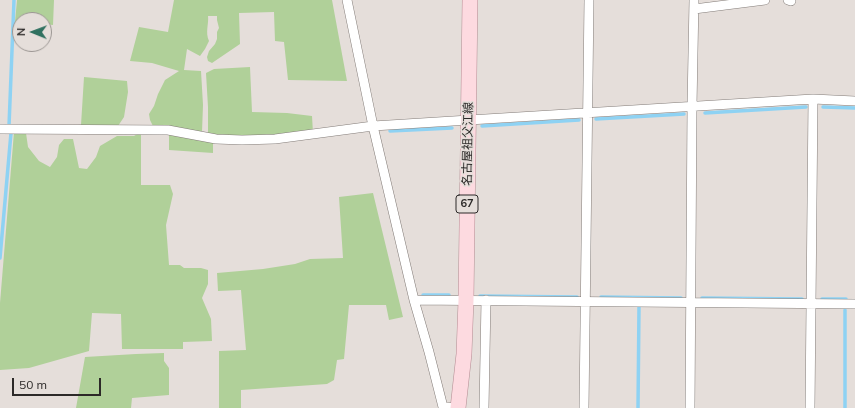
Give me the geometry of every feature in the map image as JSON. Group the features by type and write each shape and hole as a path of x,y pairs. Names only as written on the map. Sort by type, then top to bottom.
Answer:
{"main road":[{"name":"名古屋祖父江線","path":"458,408 464,354 466,300 470,0"}],"street":[{"path":"347,0 373,126 414,300 443,407 458,408"},
{"path":"584,408 589,0"},
{"path":"690,408 694,4 765,0"},
{"path":"0,129 168,130 216,139 275,139 373,126 814,99 855,101"},
{"path":"810,408 814,99"},
{"path":"414,300 855,304"},
{"path":"484,408 486,300"}],"green space":[{"path":"17,0 54,0 53,25 52,12 16,12"},
{"path":"174,0 332,0 347,81 288,80 284,42 275,41 274,12 239,13 240,44 212,63 208,61 207,57 209,51 215,44 219,28 217,16 208,16 207,34 209,41 200,56 187,49 184,70 201,71 203,105 202,132 153,126 149,114 154,106 158,94 165,80 179,71 152,63 130,61 139,27 168,32"},
{"path":"250,67 252,112 287,113 312,116 313,133 275,137 215,136 208,133 206,73 214,69"},
{"path":"84,77 127,81 128,92 124,117 118,126 81,125"},
{"path":"14,132 26,133 28,147 39,161 50,167 57,157 59,145 64,139 73,139 79,168 87,169 96,157 100,146 117,136 134,136 141,132 141,185 170,185 173,194 166,225 169,265 180,265 184,268 201,268 208,270 208,284 202,298 211,319 212,341 183,342 183,349 122,349 121,314 92,313 89,351 29,368 0,370 0,303"},
{"path":"169,133 213,141 213,153 169,150"},
{"path":"373,193 403,317 389,320 386,305 349,305 344,359 337,360 334,380 327,384 241,390 241,408 219,408 219,351 246,350 241,290 218,291 217,273 263,269 295,264 310,259 343,258 339,197"},
{"path":"164,353 164,361 169,368 169,395 132,398 131,408 76,408 85,357"}],"waterway":[{"path":"9,126 14,0"},
{"path":"705,113 806,107"},
{"path":"823,107 855,108"},
{"path":"596,119 684,114"},
{"path":"482,126 579,120"},
{"path":"390,131 452,128"},
{"path":"0,258 11,133"},
{"path":"423,295 449,295"},
{"path":"480,296 577,297"},
{"path":"601,297 681,298"},
{"path":"702,298 802,299"},
{"path":"822,299 846,299"},
{"path":"638,408 639,307"},
{"path":"845,310 845,408"}]}
